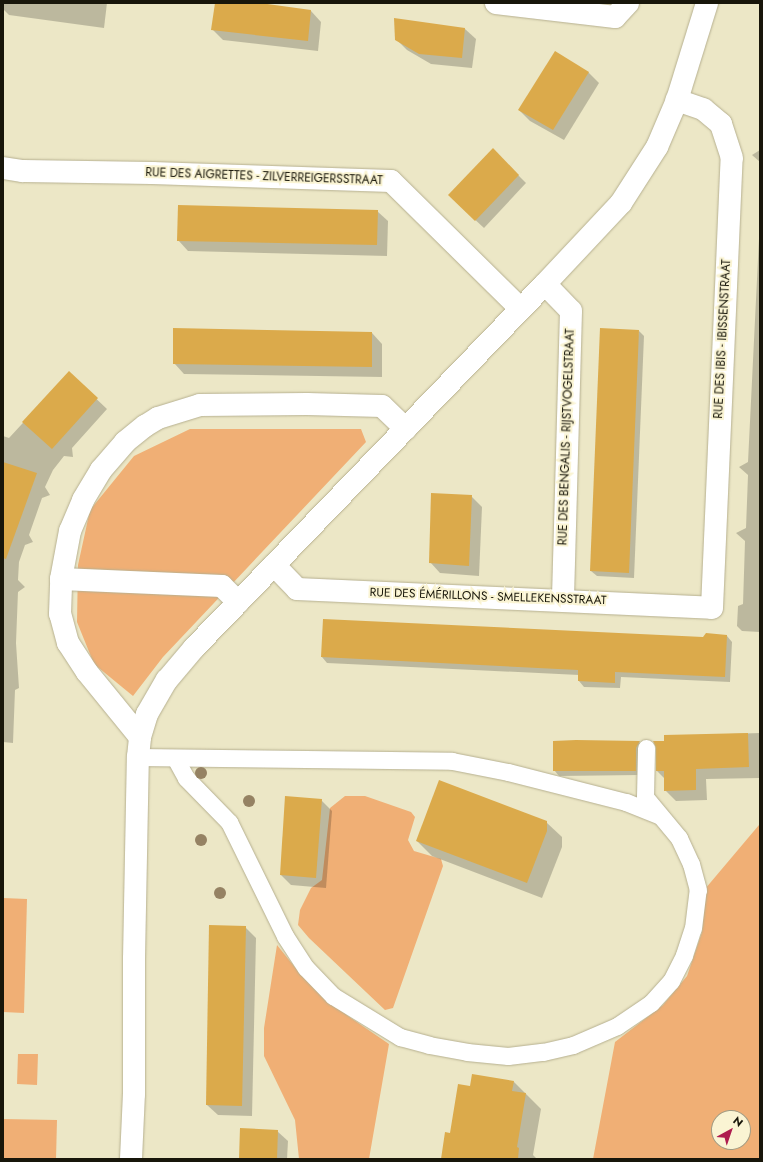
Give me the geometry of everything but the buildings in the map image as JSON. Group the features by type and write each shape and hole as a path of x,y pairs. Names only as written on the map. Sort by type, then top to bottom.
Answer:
{"street":[{"path":"496,3 615,18 628,3"},
{"path":"131,1159 134,1094 139,747 147,714 166,680 238,602 406,429 621,203 657,147 677,100 704,7"},
{"name":"RUE DES IBIS - IBISSENSTRAAT","path":"677,100 703,110 721,124 732,158 712,608"},
{"name":"RUE DES AIGRETTES - ZILVERREIGERSSTRAAT","path":"3,168 23,171 152,173 391,181 521,309"},
{"name":"RUE DES BENGALIS - RIJSTVOGELSTRAAT","path":"545,284 571,311 563,600"},
{"path":"139,747 68,643 60,614 61,579 70,531 86,494 101,470 125,442 145,426 158,418 200,405 307,404 382,406 406,429"},
{"name":"RUE DES ÉMÉRILLONS - SMELLEKENSSTRAAT","path":"274,565 297,589 712,608"},
{"path":"61,579 222,586 238,602"}],"lane":[{"path":"139,747 175,758 452,761 508,772 626,802 661,816"},
{"path":"175,758 186,778 229,822 285,936 306,968 333,996 400,1037 429,1045 468,1052 508,1056 543,1052 573,1045 616,1026 651,1003 671,981 684,955 693,928 698,890 691,864 679,838 645,797 646,748"}],"shaded area":[{"path":"190,429 361,429 366,442 163,657 133,696 94,664 77,622 78,565 90,510 134,456"},
{"path":"345,796 365,796 411,812 415,817 408,840 414,851 441,859 443,866 393,1008 385,1010 309,938 298,925 300,910 311,888 322,880 330,808"},
{"path":"760,820 760,1159 593,1159 615,1042 663,1005 687,976 702,932 705,889 759,825"},
{"path":"3,898 27,899 24,1013 3,1012"},
{"path":"277,945 298,971 321,993 348,1016 389,1044 369,1159 299,1159 295,1120 264,1056 264,1028"},
{"path":"18,1054 38,1054 37,1085 17,1084"},
{"path":"3,1119 57,1120 56,1159 3,1159"}]}
